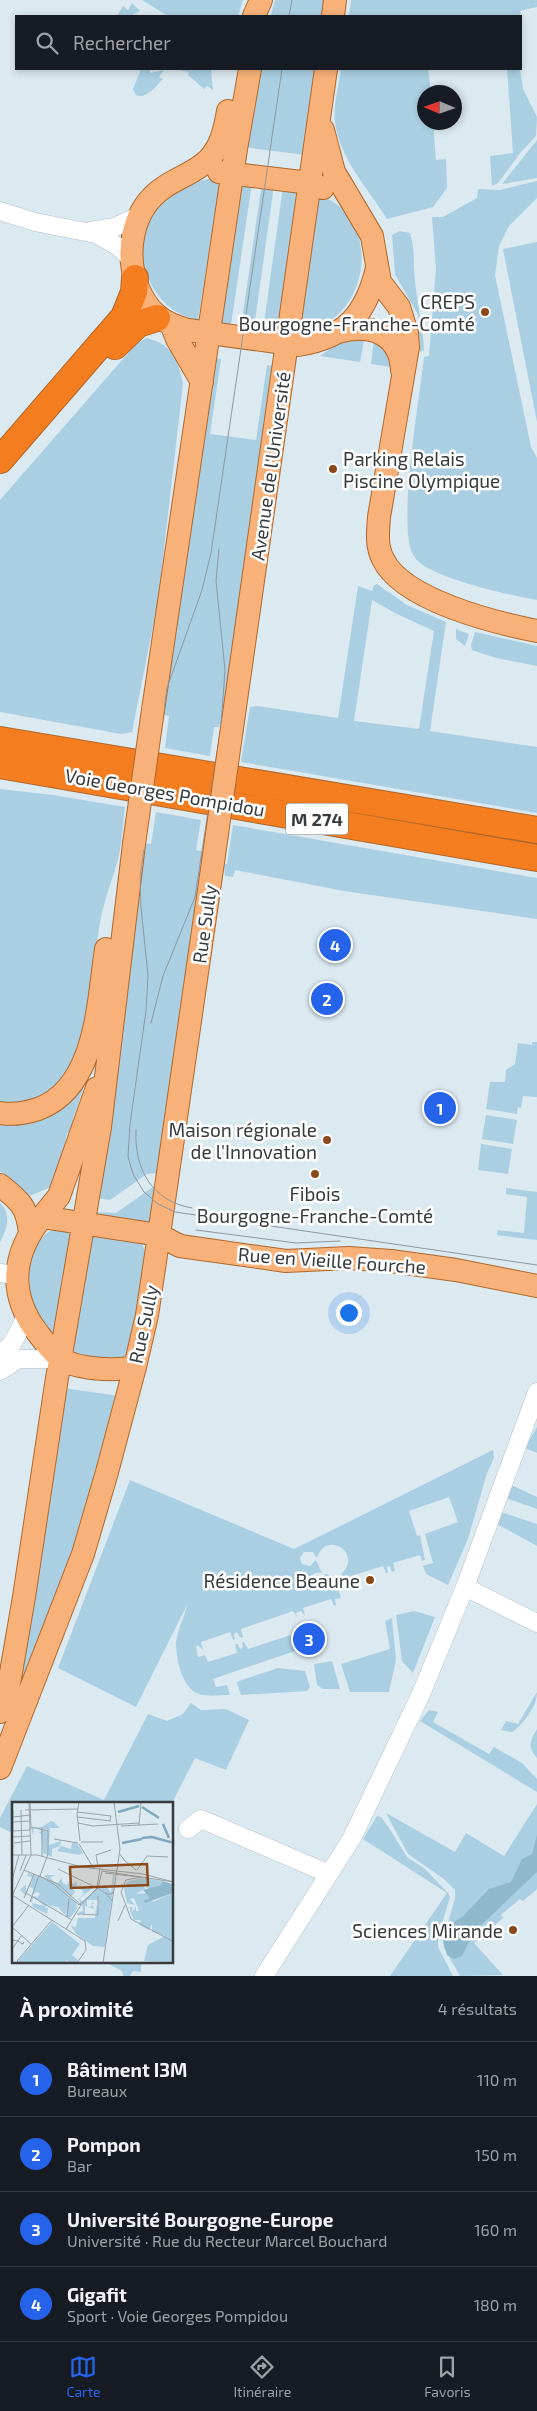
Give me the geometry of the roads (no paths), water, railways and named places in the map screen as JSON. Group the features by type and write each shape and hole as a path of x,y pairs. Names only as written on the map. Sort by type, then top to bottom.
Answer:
{"highway":[{"path":"0,460 124,316 134,292 133,269"},
{"path":"0,479 123,337 138,324 164,322"},
{"path":"0,731 51,748"},
{"name":"Voie Georges Pompidou","path":"0,740 537,830"},
{"name":"Voie Georges Pompidou","path":"0,764 537,858"},
{"path":"0,778 97,780"}],"main road":[{"path":"255,15 263,0"},
{"path":"261,15 263,0"},
{"path":"333,15 335,0"},
{"path":"202,382 177,339 139,291 133,269 132,238 139,216 161,189 208,160 222,140 236,70"},
{"path":"0,1712 9,1684 24,1597 100,1127 129,871 232,173 250,70"},
{"name":"Avenue de l'Université","path":"213,862 326,70"},
{"path":"320,109 332,167 372,236 380,282 399,307 407,333 408,347 378,527 377,537 382,559 396,577 423,594 488,619 537,631"},
{"path":"186,174 208,171 310,184 336,192 352,204"},
{"path":"164,322 209,333 287,344 298,345 313,342 338,332 349,325 366,302 377,268"},
{"path":"338,332 365,328 384,335 402,359 403,374"},
{"name":"Rue Sully","path":"0,1768 83,1554 135,1367 147,1315 213,862"},
{"path":"0,1113 27,1112 49,1105 68,1089 79,1074 91,1042 110,929 129,871"},
{"path":"108,1062 89,1106 59,1196 36,1225 8,1274 26,1317 44,1341 61,1359 98,1369 135,1367"},
{"path":"0,1185 23,1206 36,1225"},
{"name":"Rue en Vieille Fourche","path":"36,1225 84,1223 159,1235 180,1246 286,1261 349,1258 391,1261 456,1270 537,1286"}],"street":[{"path":"0,211 35,222 87,232 106,238 120,247 133,269"},
{"path":"87,232 115,227 139,216"},
{"path":"0,1355 12,1344 26,1317"},
{"path":"0,1371 19,1359 61,1359"},
{"path":"264,1976 352,1838 417,1703 465,1587 537,1392"},
{"path":"465,1587 537,1623"},
{"path":"188,1829 201,1819 329,1874"}],"tram line":[{"path":"289,15 292,0"},
{"path":"282,70 211,553 202,590 167,688 140,877 148,976 146,1011 130,1124 128,1157 133,1174 144,1192 158,1204 175,1212 537,1265"},
{"path":"151,1023 163,976 195,897 221,726 225,670 216,581 219,549"},
{"path":"136,1130 138,1157 148,1181 166,1198 192,1208"},
{"path":"196,1230 296,1243 340,1241"}],"place":[{"name":"CREPS Bourgogne-Franche-Comté","path":"485,312"},
{"name":"Parking Relais Piscine Olympique","path":"333,469"},
{"name":"Gigafit","path":"335,945"},
{"name":"Pompon","path":"327,999"},
{"name":"Bâtiment I3M","path":"440,1108"},
{"name":"Maison régionale de l'Innovation","path":"327,1140"},
{"name":"Fibois Bourgogne-Franche-Comté","path":"315,1174"},
{"name":"Résidence Beaune","path":"370,1580"},
{"name":"Université Bourgogne-Europe","path":"309,1639"},
{"name":"Sciences Mirande","path":"513,1930"}]}
